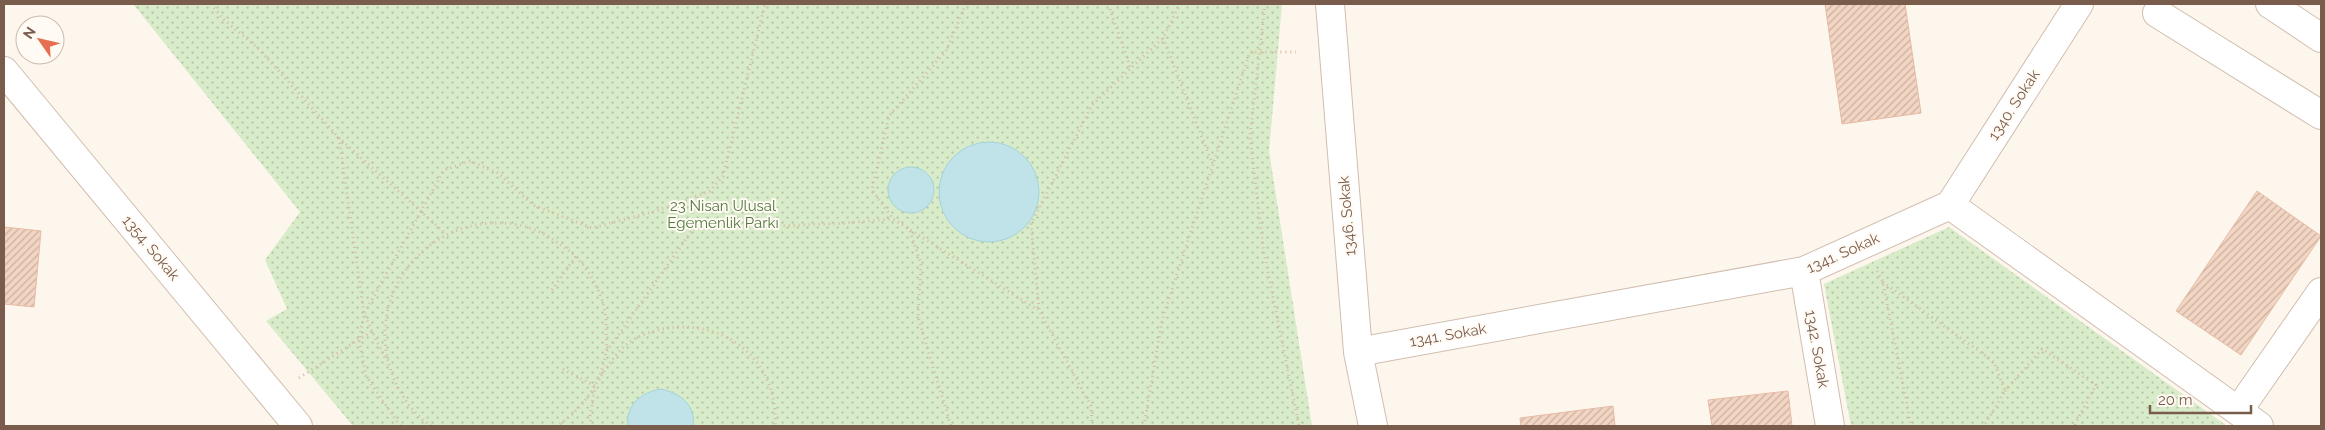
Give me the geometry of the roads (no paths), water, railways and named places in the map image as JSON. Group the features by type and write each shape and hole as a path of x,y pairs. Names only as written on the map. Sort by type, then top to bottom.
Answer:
{"street":[{"name":"1346. Sokak","path":"1330,4 1358,352 1373,426"},
{"name":"1340. Sokak","path":"1950,205 2079,4"},
{"path":"2270,4 2321,38"},
{"path":"2157,14 2321,115"},
{"name":"1354. Sokak","path":"4,71 298,426"},
{"name":"1341. Sokak","path":"1358,352 1804,271 1950,205"},
{"path":"1950,205 2248,419 2321,292"},
{"name":"1342. Sokak","path":"1804,271 1830,426"}],"water":[{"path":"989,142 1008,146 1024,157 1035,173 1039,192 1035,211 1024,227 1008,238 989,242 970,238 954,227 943,211 939,192 943,173 954,157 970,146"},
{"path":"906,167 916,167 930,177 934,190 930,203 924,209 916,213 906,213 892,203 888,195 888,185 898,171"},
{"path":"661,389 685,401 692,412 693,426 628,426 629,412 636,401 647,393"}],"park label":[{"name":"23 Nisan Ulusal Egemenlik Parkı","path":"723,214"}]}
